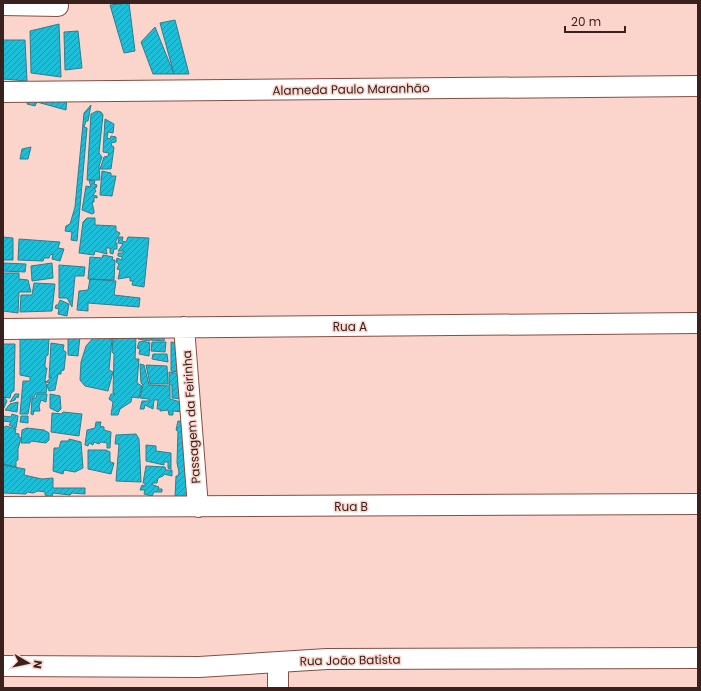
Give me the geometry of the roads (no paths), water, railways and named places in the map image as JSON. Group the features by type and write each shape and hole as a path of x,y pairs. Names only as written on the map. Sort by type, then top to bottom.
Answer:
{"street":[{"path":"3,5 58,6"},
{"name":"Alameda Paulo Maranhão","path":"3,92 698,86"},
{"name":"Rua A","path":"3,329 698,324"},
{"name":"Passagem da Feirinha","path":"184,327 198,507"},
{"name":"Rua B","path":"3,508 698,504"},
{"name":"Rua João Batista","path":"3,666 199,667 327,659 698,658"},
{"path":"278,662 278,688"}]}
